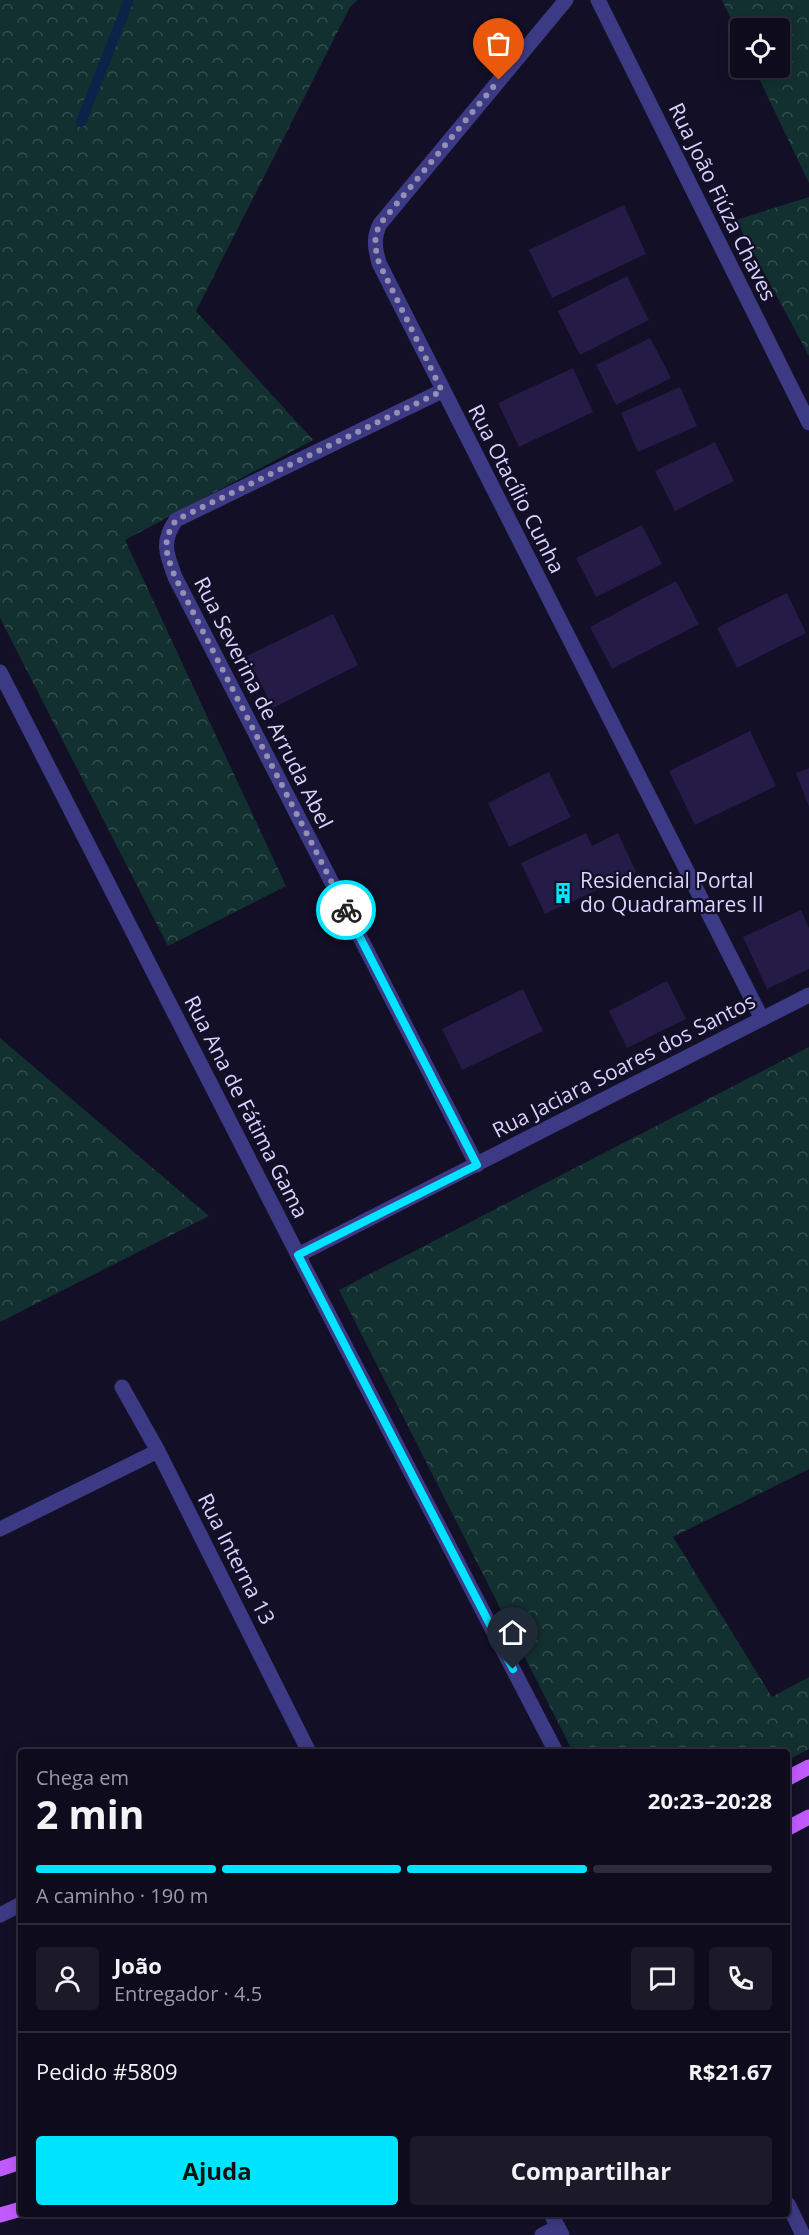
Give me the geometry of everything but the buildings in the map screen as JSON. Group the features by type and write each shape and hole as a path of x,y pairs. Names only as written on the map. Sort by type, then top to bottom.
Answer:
{"main road":[{"path":"790,1777 809,1767"},
{"path":"790,1827 809,1817"},
{"path":"0,2169 18,2163"},
{"path":"0,2215 18,2210"}],"street":[{"name":"Rua João Fiúza Chaves","path":"598,0 809,423"},
{"name":"Rua Otacílio Cunha","path":"562,4 380,224 376,233 375,246 379,263 442,391 762,1019"},
{"name":"Rua Severina de Arruda Abel","path":"442,391 176,520 168,532 165,545 175,577 477,1165"},
{"name":"Rua Ana de Fátima Gama","path":"0,672 298,1255 554,1749"},
{"name":"Rua Jaciara Soares dos Santos","path":"298,1255 809,995"},
{"name":"Rua Interna 13","path":"122,1387 158,1451 307,1749"},
{"path":"0,1529 158,1451"},
{"path":"0,1915 18,1906"},
{"path":"790,2208 803,2235"},
{"path":"542,2235 557,2226"}],"green space":[{"path":"0,0 358,0 350,7 196,311 313,440 125,540 286,886 168,946 0,618"},
{"path":"722,0 809,0 809,183 759,78 790,78 790,18 730,18"},
{"path":"809,197 809,356 736,220"},
{"path":"0,1038 209,1216 0,1322"},
{"path":"809,1047 809,1469 673,1537 772,1697 809,1677 809,1749 790,1759 790,1749 571,1749 339,1290"}],"waterway":[{"path":"81,122 129,0"}],"way so far":[{"path":"346,910 175,577 165,545 168,532 176,520 442,391 379,263 375,246 376,233 380,224 499,80"}],"place":[{"name":"Residencial Portal do Quadramares II","path":"563,893"}],"route":[{"path":"346,910 477,1165 298,1255 513,1669"}]}
